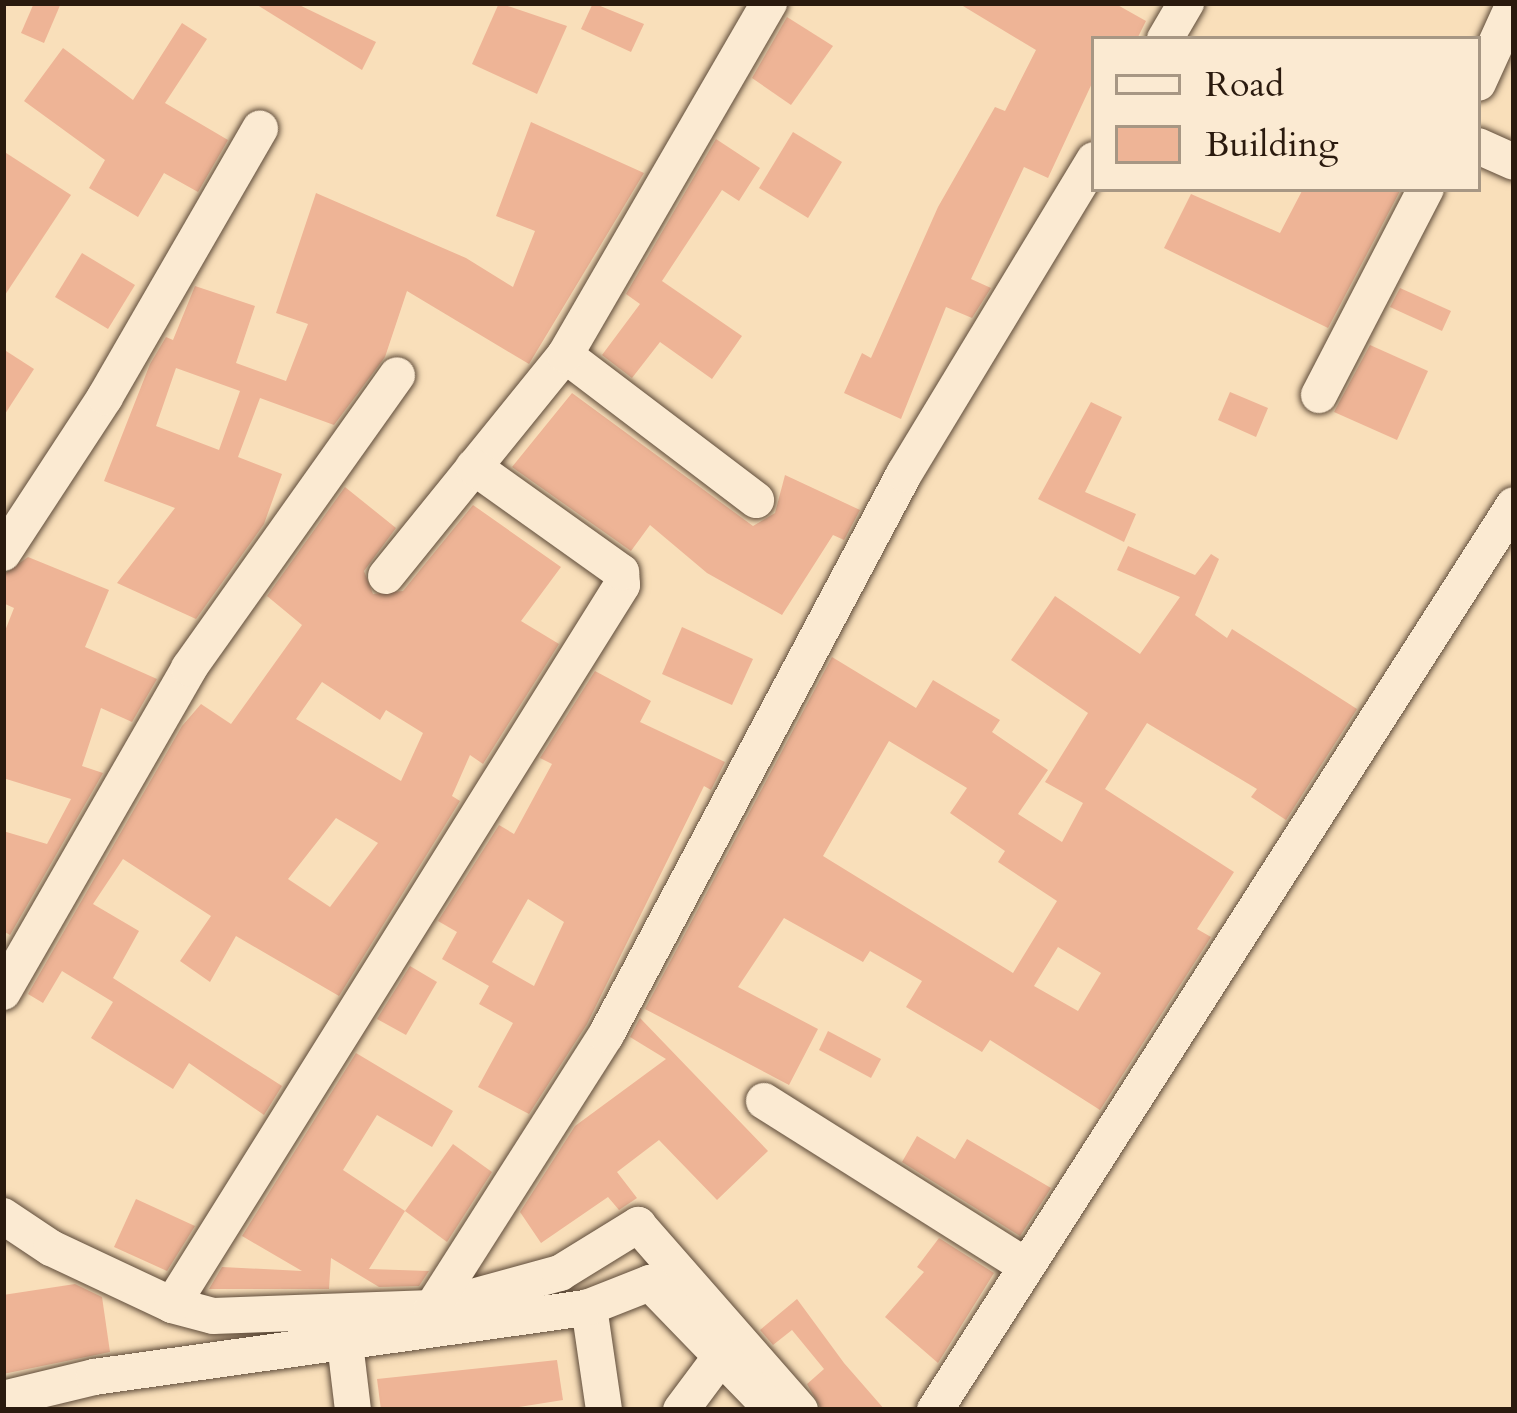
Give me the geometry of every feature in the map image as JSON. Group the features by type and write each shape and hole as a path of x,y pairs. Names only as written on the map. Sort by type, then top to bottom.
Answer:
{"street":[{"path":"386,576 565,355 769,3"},
{"path":"1167,36 1186,3"},
{"path":"1481,76 1514,4"},
{"path":"5,546 105,397 260,129"},
{"path":"1481,147 1514,162"},
{"path":"432,1308 606,1035 904,474 1091,165"},
{"path":"1319,395 1424,192"},
{"path":"565,355 756,500"},
{"path":"3,992 188,668 397,376"},
{"path":"172,1305 622,585 621,572 474,467"},
{"path":"934,1410 1514,505"},
{"path":"764,1101 1024,1265"},
{"path":"3,1216 172,1305 213,1316 432,1308 560,1273 638,1225 800,1410"},
{"path":"3,1399 97,1394 345,1343 589,1307 650,1282 664,1289 719,1359 773,1410"},
{"path":"589,1307 604,1410"},
{"path":"345,1343 353,1410"},
{"path":"681,1410 719,1359"}],"building":[{"path":"34,3 61,3 44,43 21,33"},
{"path":"254,3 295,3 376,42 362,70"},
{"path":"499,3 567,26 537,94 472,64"},
{"path":"593,3 644,24 631,52 581,29"},
{"path":"958,3 1114,3 1146,21 1138,36 1091,36 1091,85 1048,178 1024,167 971,279 991,288 972,318 946,307 901,419 844,393 862,353 871,358 938,207 995,107 1005,111 1036,50"},
{"path":"787,17 833,46 791,105 752,78"},
{"path":"182,23 207,39 165,103 228,140 198,192 164,173 138,217 89,188 105,160 24,101 63,48 133,100"},
{"path":"531,122 644,173 529,364 407,291 385,357 334,425 260,398 238,457 282,474 264,524 196,619 117,583 175,508 104,481 150,364 166,337 173,340 195,286 255,306 236,363 286,381 308,324 276,313 316,193 466,258 513,287 535,231 496,216","holes":["176,368 240,391 219,450 156,426"]},
{"path":"793,132 842,162 808,218 759,188"},
{"path":"716,139 760,168 739,201 722,190 662,281 742,336 712,379 660,342 632,378 602,355 640,304 626,294"},
{"path":"3,151 71,195 3,298"},
{"path":"1301,192 1399,192 1328,328 1164,248 1191,194 1280,233"},
{"path":"82,253 135,285 108,329 55,297"},
{"path":"1400,288 1451,311 1442,331 1390,307"},
{"path":"1370,345 1428,371 1397,440 1334,412"},
{"path":"3,349 34,369 3,417"},
{"path":"1230,392 1268,408 1256,437 1218,420"},
{"path":"572,393 753,526 775,513 785,475 860,510 844,540 833,535 782,615 707,573 650,525 631,551 512,467"},
{"path":"1091,402 1122,417 1085,492 1136,514 1124,542 1038,499"},
{"path":"345,487 396,528 364,571 373,594 403,591 473,505 561,567 521,621 559,644 483,764 470,755 452,796 460,801 339,996 236,936 210,982 180,961 211,916 123,859 93,904 139,931 113,978 282,1086 264,1115 189,1063 173,1089 91,1038 113,1002 62,971 43,1003 28,994 182,726 201,704 231,724 302,625 267,596","holes":["322,682 380,720 386,710 423,733 401,781 296,719","336,818 378,843 330,907 288,879"]},
{"path":"1128,546 1195,575 1211,554 1219,559 1195,615 1227,638 1232,629 1357,709 1286,820 1251,797 1257,789 1147,723 1105,789 1234,872 1197,929 1211,937 1100,1110 990,1040 982,1052 906,1007 922,981 870,951 863,962 784,918 738,987 818,1029 789,1085 645,1009 832,657 916,708 933,680 1000,720 992,732 1048,770 1018,814 1062,842 1083,803 1045,782 1088,713 1011,660 1055,596 1140,654 1180,597 1117,570","holes":["889,741 967,788 950,813 1005,851 998,862 1057,901 1013,973 823,856","1058,947 1101,973 1078,1011 1034,986"]},
{"path":"28,557 109,590 85,647 157,679 132,722 101,708 82,766 103,773 10,935 3,931 3,831 47,844 71,799 3,778 3,636 14,608 3,603 3,575"},
{"path":"682,627 753,659 732,705 662,674"},
{"path":"595,671 651,701 640,722 725,762 711,790 704,786 587,1024 529,1114 478,1087 513,1023 479,1004 489,986 442,959 457,932 438,921 499,825 514,834 552,764 540,758","holes":["528,899 564,922 534,986 492,962"]},
{"path":"410,966 437,982 406,1035 377,1019"},
{"path":"640,1018 768,1151 717,1200 659,1140 617,1172 637,1198 619,1210 608,1197 541,1243 520,1212 575,1126 666,1059 630,1037"},
{"path":"828,1031 881,1059 871,1078 819,1050"},
{"path":"356,1053 453,1111 432,1147 377,1115 343,1170 405,1211 369,1269 429,1271 419,1286 379,1287 331,1258 329,1289 209,1289 222,1267 302,1271 242,1236"},
{"path":"917,1136 955,1159 967,1139 1051,1188 1020,1236 902,1162"},
{"path":"453,1144 492,1172 447,1242 405,1211"},
{"path":"136,1199 195,1226 167,1271 114,1247"},
{"path":"939,1238 994,1273 938,1363 885,1317 924,1272 917,1267"},
{"path":"75,1284 102,1297 110,1352 3,1374 3,1295"},
{"path":"797,1299 885,1410 822,1410 807,1384 824,1369 792,1330 773,1345 760,1330"},
{"path":"557,1360 563,1400 500,1410 381,1410 377,1379"}]}
